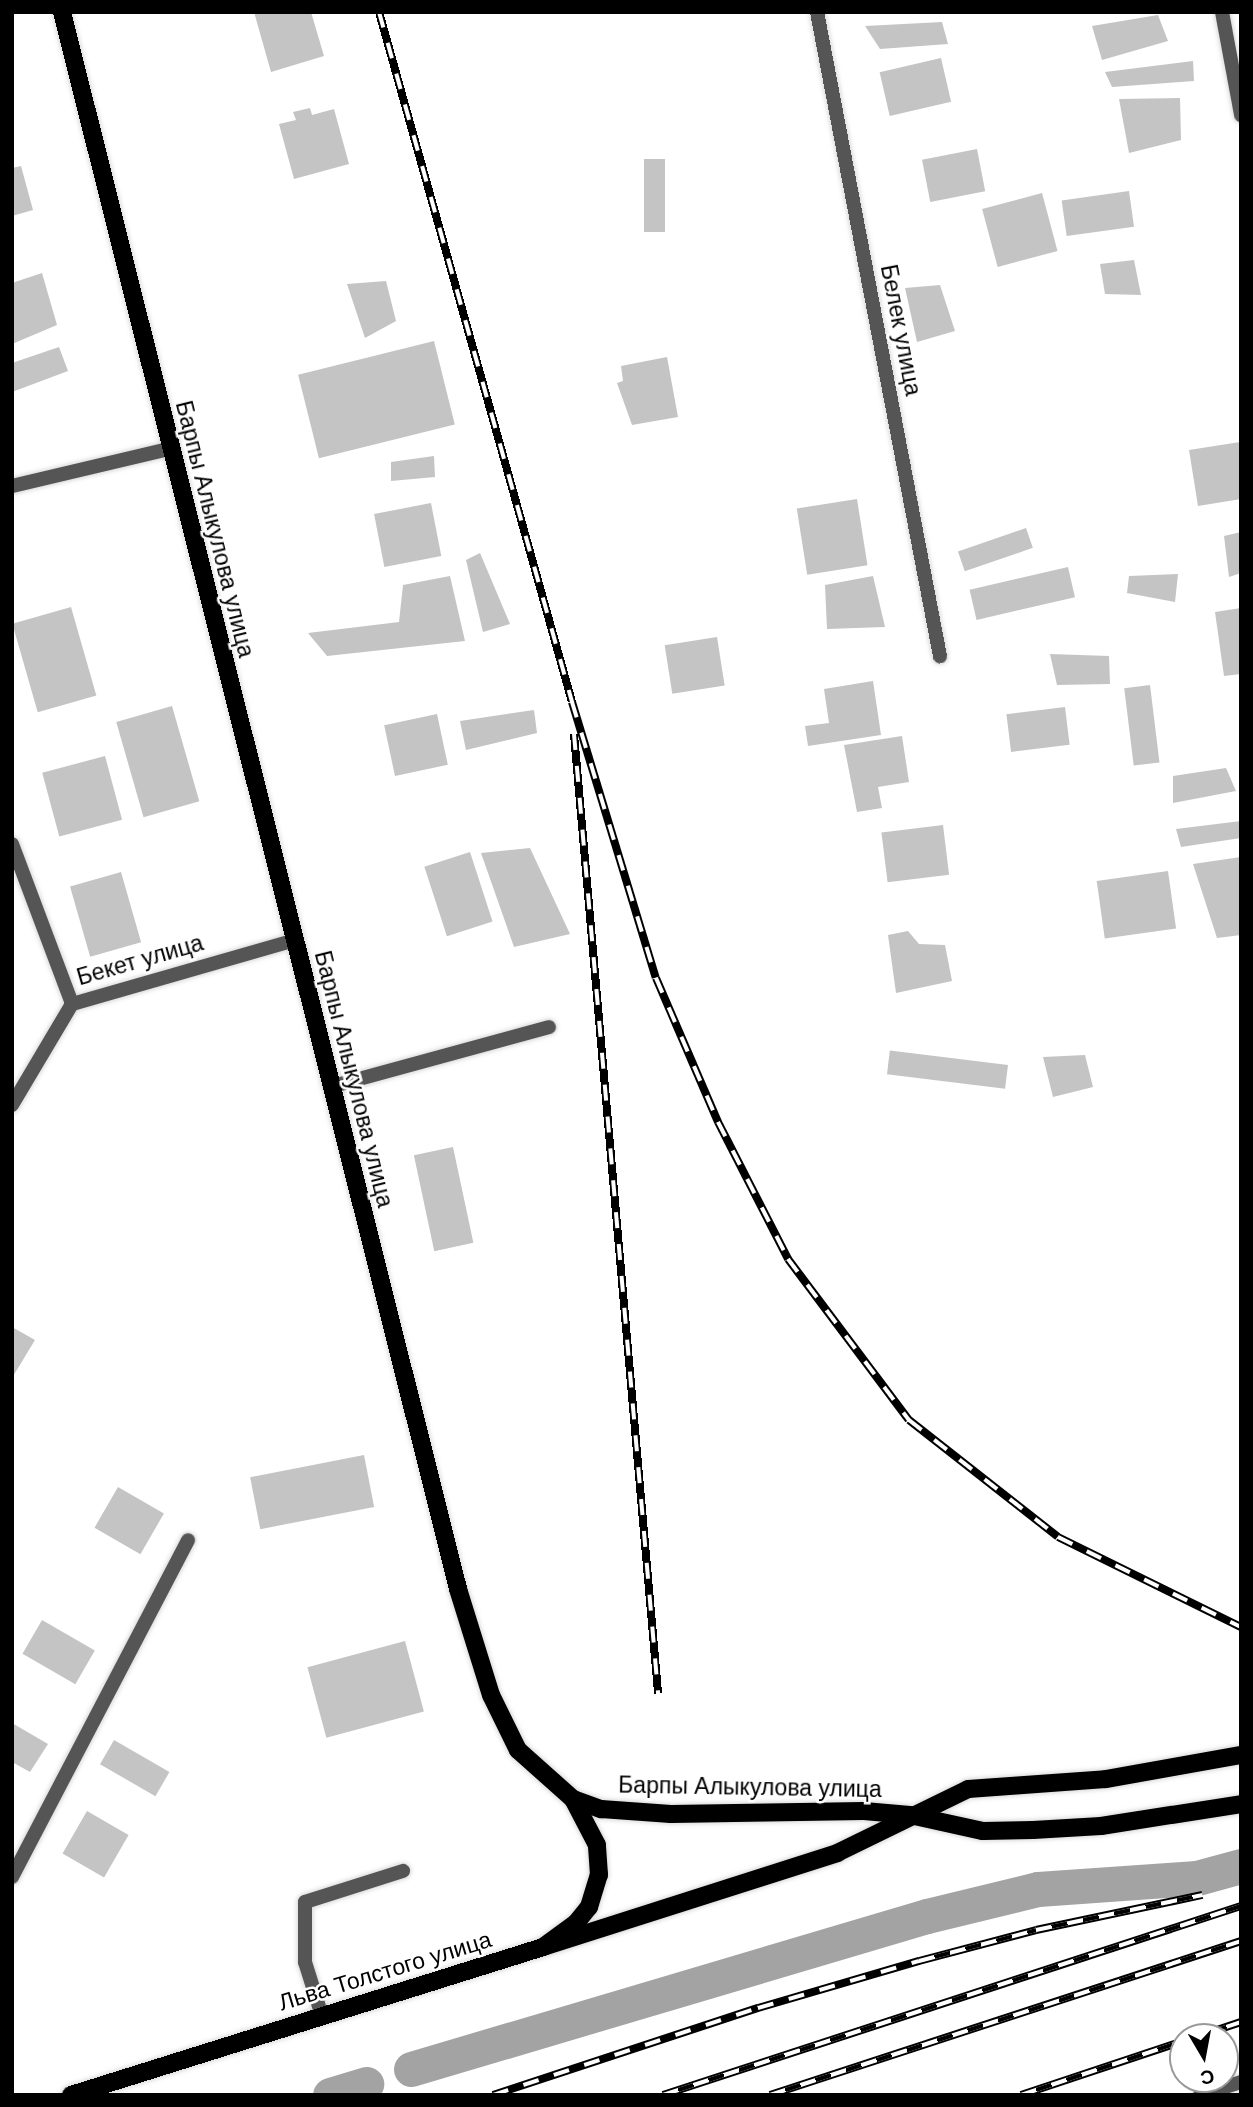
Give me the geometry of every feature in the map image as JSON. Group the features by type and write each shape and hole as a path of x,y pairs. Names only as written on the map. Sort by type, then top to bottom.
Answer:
{"main road":[{"name":"Барпы Алыкулова улица","path":"62,12 169,449 458,1590 491,1695 518,1750 573,1799 601,1809 671,1814 864,1811 910,1815 983,1830 1033,1830 1101,1826 1241,1804"},
{"path":"543,1947 837,1853 910,1815 968,1790 1106,1779 1241,1755"},
{"name":"Льва Толстого улица","path":"71,2095 543,1947 576,1923 589,1907 600,1875 597,1845 573,1799"}],"street":[{"name":"Белек улица","path":"817,12 940,656"},
{"path":"1222,12 1241,115"},
{"path":"12,486 169,449"},
{"path":"12,844 72,1004"},
{"name":"Бекет улица","path":"12,1105 72,1004 295,940"},
{"path":"330,1087 549,1027"},
{"path":"12,1877 188,1540"},
{"path":"321,2016 305,1962 305,1902 402,1871"},
{"path":"1200,2095 1241,2082"}],"building":[{"path":"254,12 311,12 324,56 271,72"},
{"path":"1158,15 1168,41 1102,60 1092,26"},
{"path":"942,22 948,44 880,49 865,26"},
{"path":"941,58 951,102 890,116 880,72"},
{"path":"1193,61 1194,81 1112,87 1105,72"},
{"path":"1180,98 1181,140 1129,153 1119,99"},
{"path":"310,108 312,115 334,109 349,164 294,179 279,124 296,120 293,112"},
{"path":"977,149 985,191 930,202 922,160"},
{"path":"644,159 665,159 665,232 644,232"},
{"path":"21,166 33,210 12,216 12,168"},
{"path":"1129,191 1134,227 1067,236 1062,200"},
{"path":"1042,193 1058,251 998,267 982,209"},
{"path":"1134,260 1141,295 1105,294 1100,264"},
{"path":"42,273 57,325 12,344 12,283"},
{"path":"386,281 396,321 365,338 347,284"},
{"path":"940,285 955,331 917,342 905,288"},
{"path":"434,341 455,424 319,458 298,375"},
{"path":"59,347 68,371 12,392 12,363"},
{"path":"667,357 678,417 632,425 617,383 623,381 621,366"},
{"path":"1240,442 1241,499 1198,506 1189,450"},
{"path":"434,456 435,477 391,481 391,462"},
{"path":"857,499 867,565 807,575 797,509"},
{"path":"431,503 441,556 384,567 374,514"},
{"path":"1026,528 1033,548 965,571 958,551"},
{"path":"1241,532 1241,573 1229,577 1224,536"},
{"path":"480,553 510,624 483,632 466,560"},
{"path":"1068,567 1075,597 977,620 970,590"},
{"path":"1178,574 1175,602 1127,593 1129,576"},
{"path":"450,576 465,641 327,656 308,633 399,622 403,585"},
{"path":"873,576 885,627 827,629 825,585"},
{"path":"71,607 96,695 38,712 12,624"},
{"path":"1241,608 1241,674 1224,676 1215,612"},
{"path":"717,637 725,685 672,694 665,645"},
{"path":"1050,654 1109,656 1110,684 1057,685"},
{"path":"873,681 881,735 808,746 805,726 829,723 824,689"},
{"path":"1150,685 1160,762 1134,766 1124,688"},
{"path":"172,706 199,801 144,817 116,722"},
{"path":"1065,707 1070,745 1011,752 1006,714"},
{"path":"534,710 537,733 466,750 460,721"},
{"path":"437,714 448,765 395,776 384,725"},
{"path":"902,736 909,782 878,787 882,808 857,812 844,745"},
{"path":"105,756 122,820 59,837 42,773"},
{"path":"1226,768 1236,791 1173,803 1173,776"},
{"path":"1241,821 1241,838 1181,847 1176,829"},
{"path":"943,825 949,875 888,882 881,833"},
{"path":"530,848 570,934 514,947 481,853"},
{"path":"470,852 493,921 447,936 424,867"},
{"path":"1241,857 1241,935 1217,938 1193,864"},
{"path":"1168,871 1176,928 1105,938 1097,881"},
{"path":"121,872 141,942 90,957 70,887"},
{"path":"908,931 919,944 945,945 952,981 896,993 888,935"},
{"path":"890,1050 1008,1065 1005,1089 887,1074"},
{"path":"1085,1055 1093,1087 1053,1097 1043,1057"},
{"path":"453,1147 473,1243 434,1251 414,1155"},
{"path":"12,1327 35,1340 12,1378"},
{"path":"364,1455 374,1507 260,1529 250,1477"},
{"path":"118,1487 164,1514 140,1554 94,1528"},
{"path":"42,1620 95,1650 75,1684 22,1654"},
{"path":"405,1641 424,1712 326,1738 307,1667"},
{"path":"12,1723 48,1744 30,1772 12,1762"},
{"path":"114,1740 169,1772 155,1796 100,1764"},
{"path":"87,1811 129,1835 104,1877 62,1853"}],"waterway":[{"path":"411,2069 927,1916 1038,1889 1197,1878 1241,1866"},
{"path":"330,2095 366,2084"}],"railway":[{"path":"379,12 572,702 656,978 718,1122 788,1259 909,1420 1058,1537 1241,1627"},
{"path":"574,734 658,1693"},
{"path":"493,2095 758,2008 919,1961 1036,1930 1202,1895"},
{"path":"663,2095 1241,1906"},
{"path":"770,2095 1241,1941"},
{"path":"1021,2095 1169,2046"}]}
